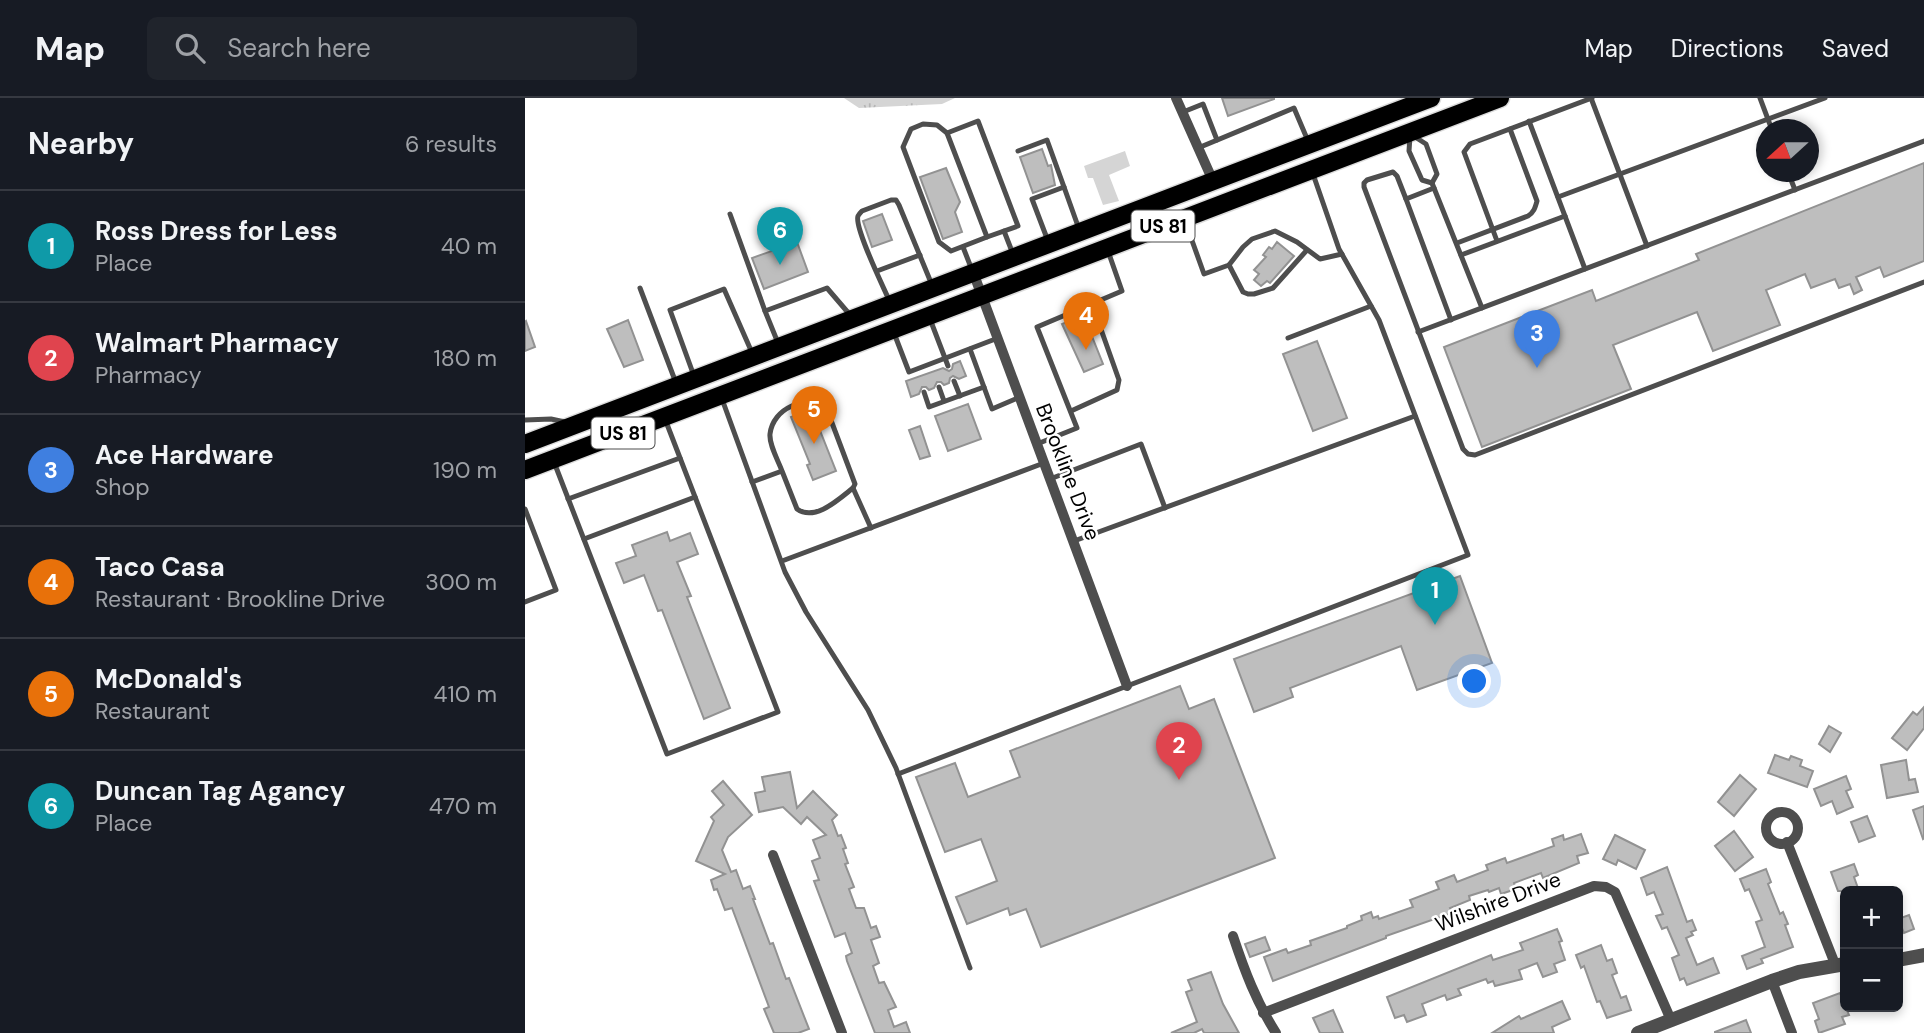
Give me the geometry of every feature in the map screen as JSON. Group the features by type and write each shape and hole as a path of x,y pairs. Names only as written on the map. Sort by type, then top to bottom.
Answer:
{"main road":[{"name":"US 81","path":"525,444 1431,98"},
{"name":"US 81","path":"525,470 1500,98"},
{"path":"1400,110 1410,133"},
{"path":"720,396 727,384 744,372 754,356"}],"street":[{"path":"1176,98 1213,181"},
{"name":"Brookline Drive","path":"973,272 1127,686"},
{"path":"1638,1033 1772,981 1840,964 1787,842"},
{"path":"773,855 842,1033"},
{"name":"Wilshire Drive","path":"1263,1013 1594,886 1606,887 1615,892 1671,1020"},
{"path":"1233,936 1247,980 1276,1033"},
{"path":"1903,960 1924,955"},
{"path":"1772,981 1792,1033"}],"lane":[{"path":"1497,242 1464,152 1470,144 1589,98 1647,246"},
{"path":"1760,98 1768,119"},
{"path":"1771,119 1825,98"},
{"path":"1182,112 1203,104 1217,140"},
{"path":"1198,148 1294,108 1310,144"},
{"path":"947,133 978,121 1018,226 951,251 939,242 903,147 911,129 923,124 937,125 947,133 988,237"},
{"path":"1529,121 1585,269"},
{"path":"1558,197 1756,124"},
{"path":"1457,243 1533,213 1537,201 1510,129"},
{"path":"1410,133 1409,151 1422,180 1433,186 1482,308"},
{"path":"1406,199 1433,186 1437,174 1426,144 1410,133"},
{"path":"1017,151 1047,140 1081,232"},
{"path":"1418,332 1924,141"},
{"path":"898,774 1468,555 1379,320 1342,254 1311,170"},
{"path":"1451,320 1397,176 1393,172 1364,183 1418,332 1463,449 1468,454 1475,455 1924,282"},
{"path":"1792,182 1795,190"},
{"path":"1048,243 1032,199 1064,187"},
{"path":"891,304 861,234 858,215 862,211 891,200 896,201 933,288"},
{"path":"730,214 780,347"},
{"path":"1461,255 1565,216"},
{"path":"1184,218 1204,274 1229,265 1252,239 1275,231 1297,242 1320,259 1342,254"},
{"path":"1003,232 1014,257"},
{"path":"963,247 973,272"},
{"path":"1037,444 1077,428 1037,327 1122,291 1107,248"},
{"path":"1229,265 1243,292 1254,294 1273,288 1307,250"},
{"path":"877,271 920,255"},
{"path":"640,288 677,386"},
{"path":"765,311 827,288 853,318"},
{"path":"695,379 670,310 724,289 754,356"},
{"path":"1071,411 1117,390 1119,380 1092,304"},
{"path":"1288,338 1371,306"},
{"path":"929,316 949,366"},
{"path":"893,330 909,372 998,338"},
{"path":"970,349 992,409 1020,397"},
{"path":"930,364 933,371"},
{"path":"916,369 918,377"},
{"path":"954,381 960,396"},
{"path":"939,387 944,401"},
{"path":"924,392 929,407 984,387"},
{"path":"720,396 782,561 806,612 868,710 898,774 970,968"},
{"path":"817,402 826,407 856,484 822,509 802,513 797,509 782,471 770,437 772,425 779,415 797,404 817,402"},
{"path":"1074,541 1415,416"},
{"path":"552,459 667,754 778,712 664,417"},
{"path":"525,420 551,419 575,425"},
{"path":"1050,479 1141,444 1165,508"},
{"path":"568,499 680,458"},
{"path":"782,561 1044,463"},
{"path":"753,482 782,471"},
{"path":"853,488 871,528"},
{"path":"583,539 695,497"},
{"path":"525,509 556,590 525,601"}],"green space":[{"path":"844,98 955,98 942,104 859,108"},
{"path":"1125,151 1130,166 1109,175 1119,201 1103,205 1093,178 1088,178 1084,166"}],"building":[{"path":"1222,98 1274,98 1274,99 1228,116"},
{"path":"1042,149 1048,166 1051,165 1055,185 1033,193 1020,157"},
{"path":"1924,163 1924,261 1884,277 1880,267 1856,277 1862,290 1854,294 1850,284 1839,288 1835,279 1811,288 1805,274 1766,290 1780,325 1713,351 1697,312 1613,345 1631,389 1482,447 1444,347 1592,290 1596,301 1699,260 1696,254"},
{"path":"946,168 960,202 955,212 962,232 943,239 920,177"},
{"path":"882,214 892,240 872,247 863,221"},
{"path":"797,242 808,272 764,289 752,258"},
{"path":"1277,242 1294,256 1270,283 1267,281 1261,286 1254,280 1259,274 1254,270 1266,257 1263,255 1269,247 1272,249"},
{"path":"1075,319 1076,322 1085,319 1103,364 1084,372 1062,324"},
{"path":"628,320 643,360 624,367 607,329"},
{"path":"525,322 535,347 525,351"},
{"path":"1317,341 1347,418 1313,431 1283,354"},
{"path":"960,361 966,376 959,379 953,376 949,383 944,385 937,382 934,388 929,390 922,387 919,394 911,397 906,381 943,368 949,371 953,364"},
{"path":"968,404 981,439 948,451 935,416"},
{"path":"808,410 814,425 817,423 836,471 813,480 807,465 810,464 791,417"},
{"path":"920,426 930,456 920,459 909,430"},
{"path":"667,532 670,541 690,533 698,554 677,562 691,596 687,597 730,708 704,719 662,610 658,611 644,575 624,583 616,563 636,556 632,545"},
{"path":"1460,576 1492,663 1417,690 1401,646 1290,688 1293,697 1254,712 1234,659"},
{"path":"1180,686 1189,709 1214,699 1275,858 1041,947 1026,909 1010,915 1008,908 967,924 956,897 997,881 981,839 945,852 916,777 955,763 968,797 1020,777 1010,751"},
{"path":"1924,707 1924,728 1907,750 1892,738 1913,712 1917,715"},
{"path":"1829,726 1841,733 1830,752 1819,744"},
{"path":"1775,755 1789,760 1791,756 1802,760 1800,766 1813,771 1807,787 1768,773"},
{"path":"1906,760 1909,780 1915,779 1918,792 1887,798 1881,765"},
{"path":"790,772 797,808 813,791 837,815 832,820 846,848 843,849 848,863 845,864 854,887 849,889 856,908 864,908 871,928 876,926 880,937 871,940 879,963 873,966 879,983 884,982 896,1007 888,1010 894,1027 906,1022 910,1033 875,1033 847,961 846,956 852,953 845,933 835,937 814,881 819,880 812,861 820,858 813,840 826,835 807,817 801,824 783,807 759,812 755,793 765,791 762,777"},
{"path":"1740,775 1756,789 1734,816 1718,802"},
{"path":"1846,776 1851,789 1846,791 1853,807 1837,814 1832,801 1821,806 1814,789"},
{"path":"723,781 752,815 728,837 722,850 731,872 736,870 743,889 750,886 770,944 773,943 786,979 789,978 809,1029 798,1033 774,1033 764,1009 769,1007 732,908 725,910 717,889 714,890 711,880 725,874 696,861 714,821 711,817 724,805 712,791"},
{"path":"1924,806 1924,838 1923,839 1913,810"},
{"path":"1867,816 1875,836 1859,842 1851,822"},
{"path":"1734,831 1753,857 1735,871 1715,846"},
{"path":"1581,834 1588,853 1577,856 1579,863 1543,878 1541,873 1514,883 1516,889 1501,894 1499,888 1469,896 1470,900 1450,908 1452,913 1273,981 1264,957 1286,949 1288,953 1311,945 1310,941 1347,928 1362,920 1361,916 1371,912 1373,918 1378,916 1379,919 1413,907 1410,900 1439,889 1436,882 1454,875 1457,882 1488,870 1486,865 1505,858 1507,863 1554,846 1552,839 1563,835 1564,840"},
{"path":"1615,835 1645,850 1636,869 1618,860 1616,865 1603,859"},
{"path":"1854,864 1858,875 1854,877 1857,886 1840,886 1838,891 1831,872"},
{"path":"1667,867 1687,922 1692,920 1696,930 1686,938 1697,965 1713,958 1719,973 1687,985 1684,978 1680,980 1672,958 1679,955 1667,927 1662,929 1656,916 1663,914 1654,892 1647,895 1641,878"},
{"path":"1766,869 1771,882 1768,884 1780,914 1783,912 1788,924 1785,925 1793,947 1761,959 1763,963 1747,969 1742,956 1765,947 1756,922 1762,920 1749,889 1745,891 1740,879"},
{"path":"1909,915 1914,929 1904,933 1903,917"},
{"path":"1557,929 1565,960 1554,964 1557,972 1543,977 1537,963 1519,970 1522,979 1495,986 1493,981 1488,983 1486,979 1458,989 1461,995 1447,1000 1445,995 1422,1004 1426,1015 1407,1022 1404,1015 1395,1018 1387,997 1491,955 1493,960 1523,950 1520,943"},
{"path":"1265,937 1270,950 1250,957 1245,944"},
{"path":"1601,945 1607,961 1612,959 1617,973 1612,975 1621,998 1626,996 1631,1010 1607,1018 1600,1001 1597,1002 1584,966 1581,968 1576,955"},
{"path":"1211,972 1223,1004 1239,1033 1204,1033 1202,1029 1194,1033 1171,1033 1197,1022 1186,992 1192,990 1188,980"},
{"path":"1840,993 1840,1012 1848,1012 1849,1015 1842,1017 1845,1024 1819,1033 1815,1021 1819,1019 1813,1003"},
{"path":"1562,1001 1570,1019 1552,1027 1554,1033 1492,1033 1519,1016 1521,1019"},
{"path":"1333,1010 1343,1033 1320,1033 1313,1018"},
{"path":"1746,1020 1751,1033 1715,1033 1715,1032"}],"place":[{"name":"Duncan Tag Agancy","path":"780,265"},
{"name":"Taco Casa","path":"1086,350"},
{"name":"Ace Hardware","path":"1537,368"},
{"name":"McDonald's","path":"814,444"},
{"name":"Ross Dress for Less","path":"1435,625"},
{"name":"Walmart Pharmacy","path":"1179,780"}]}
